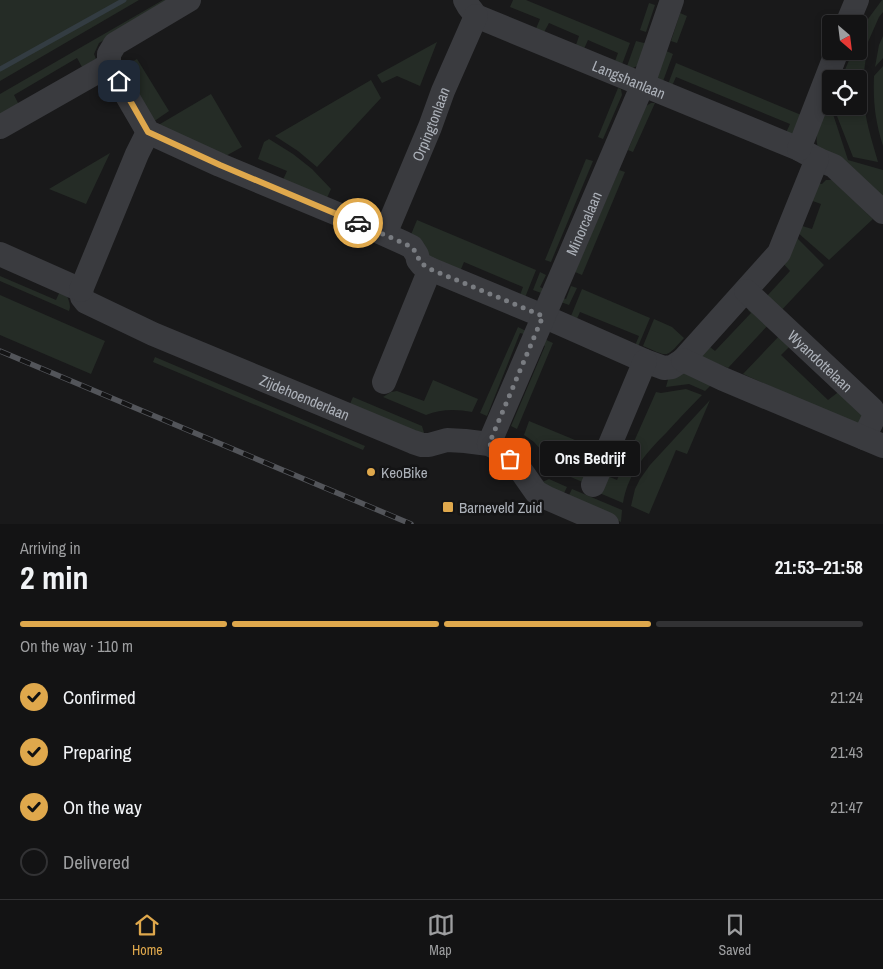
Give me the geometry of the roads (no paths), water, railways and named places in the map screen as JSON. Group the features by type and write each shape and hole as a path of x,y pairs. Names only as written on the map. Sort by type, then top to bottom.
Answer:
{"street":[{"path":"189,0 115,44 110,54 109,65 148,132 220,165 412,247 422,265 430,269 664,368 672,367 683,360 779,253 834,60"},
{"name":"Minorcalaan","path":"489,444 643,84 672,0"},
{"path":"850,15 856,0"},
{"name":"Langshanlaan","path":"471,8 834,166 883,212"},
{"name":"Orpingtonlaan","path":"385,234 430,127 471,8"},
{"path":"0,127 109,65"},
{"path":"81,290 148,132"},
{"name":"Zijdehoenderlaan","path":"0,254 81,290 82,297 86,302 153,334 413,442 430,445 447,440 489,444 500,450 522,472 536,492 608,524"},
{"path":"384,382 430,269"},
{"name":"Wyandottelaan","path":"683,360 723,379 873,442 874,417 872,409 746,290"},
{"path":"593,485 646,361"}],"waterway":[{"path":"0,69 124,0"}],"railway":[{"path":"0,351 411,524"}],"place":[{"name":"Ons Bedrijf","path":"510,459"},
{"name":"KeoBike","path":"371,472"},
{"name":"Barneveld Zuid","path":"448,507"}]}
